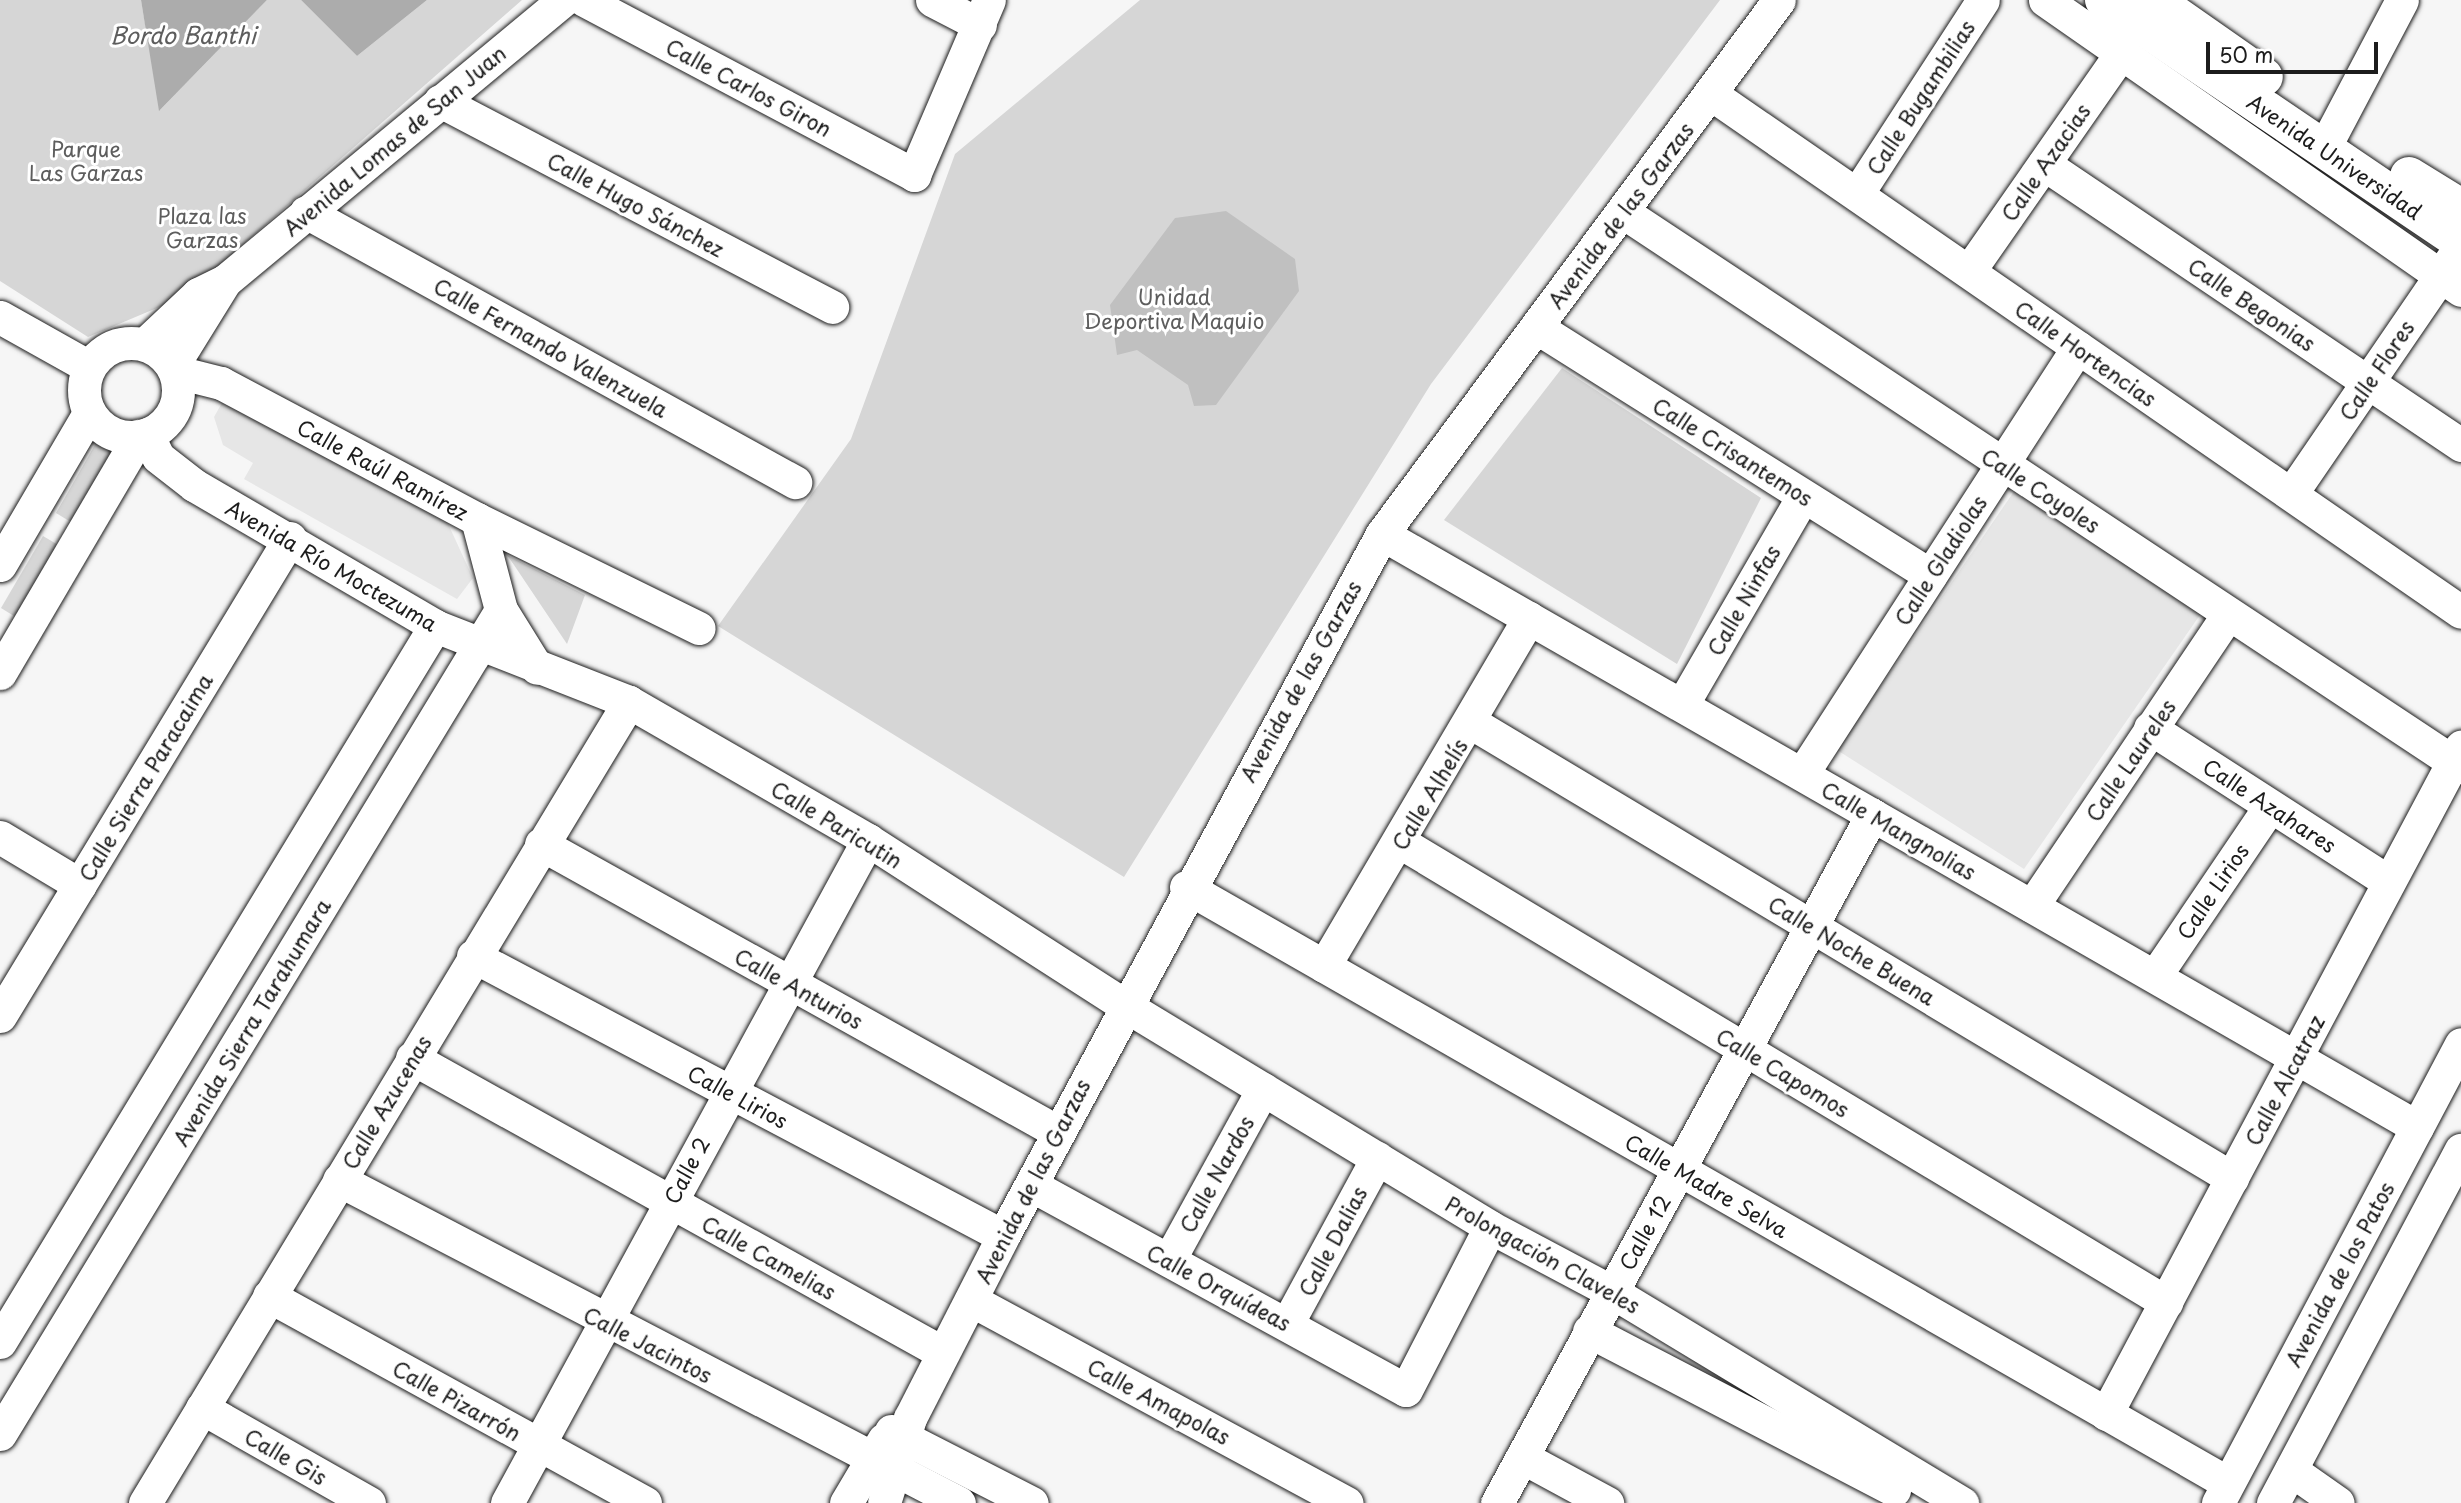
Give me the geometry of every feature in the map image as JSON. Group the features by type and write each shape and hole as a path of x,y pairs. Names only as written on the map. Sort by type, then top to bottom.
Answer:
{"main road":[{"name":"Avenida Universidad","path":"2104,0 2330,137 2461,208"},
{"name":"Avenida Universidad","path":"2154,0 2330,137 2461,244"}],"street":[{"name":"Avenida Lomas de San Juan","path":"145,344 198,294 225,281 563,0"},
{"name":"Calle Carlos Giron","path":"584,0 914,175 985,12"},
{"path":"932,0 985,12"},
{"name":"Avenida de las Garzas","path":"846,1503 895,1444 1186,887 1382,534 1779,0"},
{"name":"Calle Bugambilias","path":"1857,194 1983,0"},
{"path":"2045,0 2451,283"},
{"path":"2330,137 2402,0"},
{"name":"Calle Azacias","path":"1969,271 2121,53"},
{"name":"Calle Hortencias","path":"1711,93 2461,612"},
{"name":"Calle Hugo Sánchez","path":"440,101 832,307"},
{"name":"Calle Begonias","path":"2044,164 2461,445"},
{"name":"Calle Fernando Valenzuela","path":"306,212 795,482"},
{"name":"Calle Coyoles","path":"1623,212 2228,614 2458,759"},
{"name":"Calle Flores","path":"2291,494 2368,382 2451,283 2461,244"},
{"name":"Avenida Lomas de San Juan","path":"175,369 225,281"},
{"path":"0,317 89,367"},
{"name":"Calle Crisantemos","path":"1536,327 1930,575"},
{"path":"0,673 11,627 77,541 143,435 176,406 175,369 145,344 113,346 89,367 84,398 89,413 113,434 143,435"},
{"name":"Calle Gladiolas","path":"1802,774 2078,347"},
{"name":"Calle Raúl Ramírez","path":"175,369 222,383 477,519 501,610 537,668"},
{"path":"0,565 89,413"},
{"name":"Avenida Río Moctezuma","path":"143,435 173,471 435,626 479,647 537,668"},
{"name":"Calle Ninfas","path":"1682,705 1803,495"},
{"path":"31,513 77,541"},
{"path":"477,519 699,628"},
{"name":"Calle Mangnolias","path":"1382,534 2417,1126"},
{"name":"Calle Sierra Paracaima","path":"0,1016 290,538"},
{"name":"Avenida Sierra Tarahumara","path":"0,1434 501,610"},
{"name":"Calle Laureles","path":"2032,906 2228,614"},
{"name":"Calle Alhelís","path":"1324,966 1472,723 1529,618"},
{"path":"5,1323 435,626"},
{"name":"Calle Paricutin","path":"537,668 629,702 868,840 1124,1005"},
{"name":"Calle Azucenas","path":"145,1503 473,956 629,702"},
{"name":"Calle Noche Buena","path":"1472,723 2232,1178"},
{"name":"Calle Azahares","path":"2150,728 2389,882"},
{"name":"Calle Alcatraz","path":"2106,1414 2389,882 2458,759"},
{"name":"Calle Lirios","path":"2155,976 2270,806"},
{"name":"Calle 12","path":"1497,1503 1872,814"},
{"path":"0,837 80,885"},
{"name":"Calle 2","path":"507,1503 788,981 868,840"},
{"name":"Calle Capomos","path":"1400,842 2166,1302"},
{"name":"Calle Anturios","path":"541,844 1058,1132"},
{"name":"Calle Madre Selva","path":"1186,887 2106,1414 2223,1493"},
{"name":"Calle Lirios","path":"473,956 1003,1236"},
{"name":"Prolongación Claveles","path":"1124,1005 1490,1227 1612,1292 1895,1487 1962,1503"},
{"name":"Avenida de los Patos","path":"2223,1493 2461,1044"},
{"name":"Calle Camelias","path":"412,1058 943,1353"},
{"name":"Calle Nardos","path":"1169,1260 1263,1089"},
{"path":"2273,1503 2461,1150"},
{"name":"Calle Dalias","path":"1287,1324 1377,1158"},
{"name":"Calle Jacintos","path":"339,1180 604,1322 1031,1503"},
{"name":"Calle Orquídeas","path":"1031,1185 1406,1390 1490,1227"},
{"name":"Calle Pizarrón","path":"270,1296 645,1503"},
{"name":"Calle Amapolas","path":"971,1300 1347,1503"},
{"path":"1589,1331 1895,1487"},
{"path":"2278,1389 2322,1411"},
{"name":"Calle Gis","path":"202,1408 369,1503"},
{"name":"Avenida de las Garzas","path":"884,1503 895,1444"},
{"name":"Calle Jacintos","path":"895,1444 959,1503"},
{"path":"1522,1457 1607,1503"},
{"path":"2291,1470 2339,1503"}],"shaded area":[{"path":"227,394 444,515 473,578 457,599 244,479 253,463 223,445 214,417"},
{"path":"2017,487 2202,612 2024,869 1837,750"}],"green space":[{"name":"Parque Las Garzas","path":"0,0 141,0 160,110 267,0 301,0 357,56 427,0 522,0 183,297 88,337 0,281"},
{"name":"Unidad Deportiva Maquio","path":"1140,0 1720,0 1431,384 1124,877 718,626 851,439 955,154"},
{"path":"1562,368 1761,498 1677,664 1444,520"},
{"path":"96,443 123,455 79,527 56,513"},
{"path":"43,536 65,549 22,621 1,608"},
{"path":"507,555 585,595 567,644 514,565"}],"water":[{"name":"Bordo Banthi","path":"141,0 267,0 159,111"},
{"name":"Bordo Banthi","path":"301,0 427,0 357,56"}],"building":[{"path":"1226,211 1295,259 1299,291 1216,405 1194,406 1188,385 1137,350 1117,355 1110,305 1175,218"}],"park label":[{"name":"Plaza las Garzas","path":"202,227"}]}
